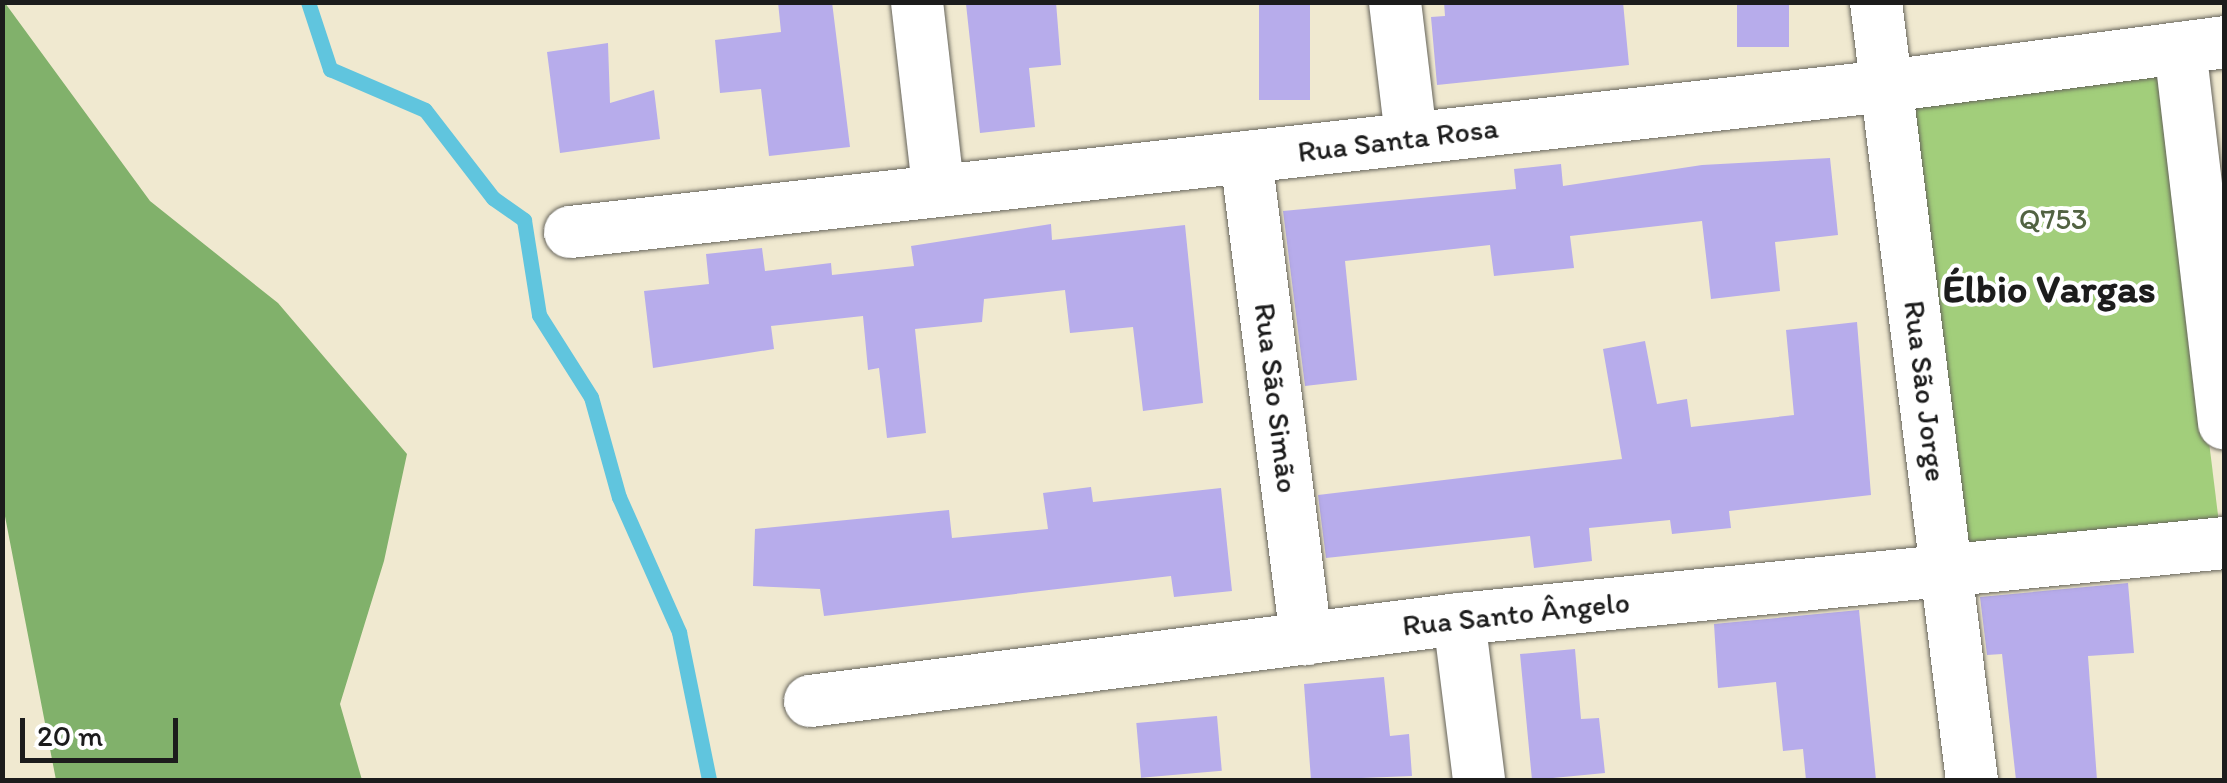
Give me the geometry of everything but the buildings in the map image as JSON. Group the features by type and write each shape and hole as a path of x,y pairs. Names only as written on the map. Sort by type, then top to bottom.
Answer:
{"street":[{"path":"917,2 938,187"},
{"path":"1395,2 1411,137"},
{"name":"Rua São Jorge","path":"1876,2 1972,780"},
{"path":"2202,45 2224,423"},
{"name":"Rua Santa Rosa","path":"570,232 938,187 1887,86 2202,45"},
{"name":"Rua São Simão","path":"1246,157 1306,639"},
{"name":"Rua Santo Ângelo","path":"810,701 1458,619 2224,543"},
{"path":"1458,619 1479,780"}],"green space":[{"path":"5,3 150,201 278,303 407,454 384,561 340,704 362,780 56,780 3,506"},
{"name":"Q753","path":"2163,67 2219,525 1962,556 1906,99"}],"waterway":[{"path":"308,2 330,69 425,110 493,198 524,220 539,315 591,397 619,497 679,632 709,780"}],"district":[{"name":"Élbio Vargas","path":"2049,288"}]}
